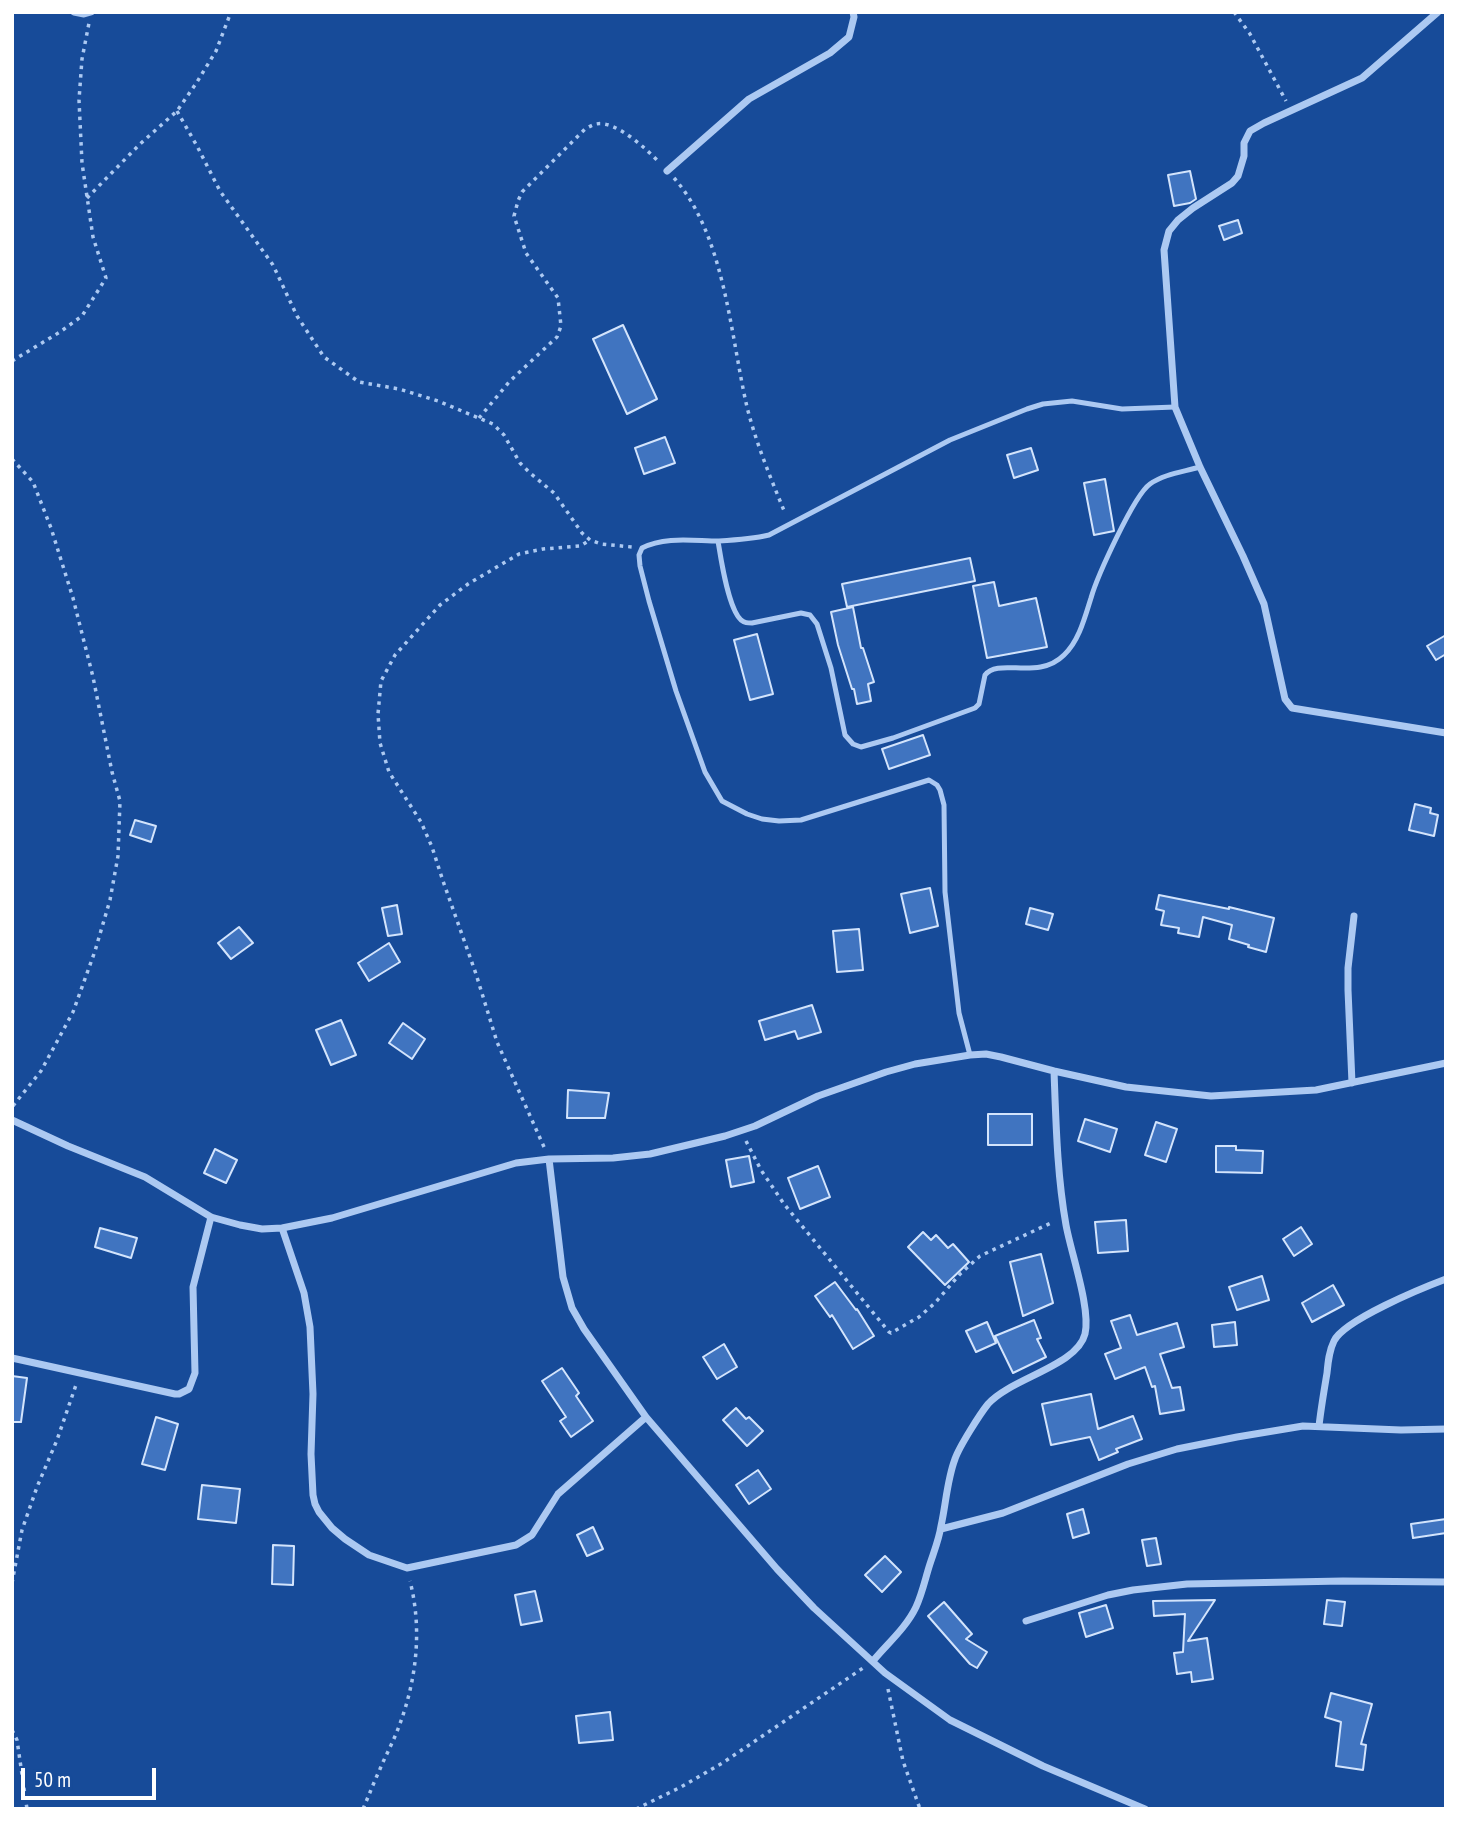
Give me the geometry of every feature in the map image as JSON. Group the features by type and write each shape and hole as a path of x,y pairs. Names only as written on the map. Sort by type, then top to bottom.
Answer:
{"street":[{"path":"74,12 91,12"},
{"path":"667,171 749,99 830,53 849,37 853,12"},
{"path":"1438,12 1362,78 1264,122 1250,131 1244,143 1241,168 1232,183 1178,219 1169,231 1164,250 1175,407 1264,604 1288,705 1292,708 1446,733"},
{"path":"1352,1083 1348,968 1354,916"},
{"path":"12,1120 145,1177 211,1217 262,1229 282,1228 332,1218 516,1163 549,1158 613,1158 650,1154 741,1131 818,1096 886,1072 970,1055 1001,1057 1126,1087 1210,1096 1316,1090 1446,1063"},
{"path":"873,1661 915,1609 941,1529 950,1473 956,1456 988,1405 1000,1393 1062,1360 1082,1343 1086,1315 1059,1178 1054,1071"},
{"path":"549,1158 562,1277 572,1308 646,1417 777,1569 814,1608 885,1673 950,1720 1042,1766 1145,1809"},
{"path":"12,1358 175,1394 189,1389 195,1373 193,1287 211,1217"},
{"path":"282,1228 304,1293 310,1327 315,1504 332,1528 369,1555 407,1568 516,1545 526,1540 538,1528 558,1494 646,1417"},
{"path":"1319,1426 1330,1353 1338,1334 1349,1325 1413,1291 1446,1279"},
{"path":"941,1529 1003,1513 1128,1464 1178,1449 1271,1430 1303,1426 1446,1429"},
{"path":"1027,1621 1098,1598 1133,1590 1187,1584 1446,1582"}],"lane":[{"path":"970,1055 958,1013 944,892 944,805 937,785 929,780 801,820 762,819 722,801 705,772 676,691 639,555 642,548 659,542 746,540 769,536 950,440 1043,404 1072,401 1122,409 1175,407"},
{"path":"718,541 725,579 740,619 752,623 801,613 810,615 817,624 831,668 845,735 853,744 861,747 975,708 979,704 985,675 991,669 1034,669 1049,666 1065,655 1085,619 1095,585 1124,523 1147,486 1163,477 1200,467"}],"path":[{"path":"12,361 82,316 106,278 93,237 82,163 79,100 82,59 91,12"},
{"path":"87,198 139,144 177,111 216,51 231,12"},
{"path":"1234,12 1250,34 1291,111"},
{"path":"177,111 220,191 273,265 297,316 324,356 359,382 399,389 438,401 493,424 504,435 520,463 554,494 590,540 601,544 642,548"},
{"path":"479,418 510,381 557,337 561,326 558,298 526,253 514,216 522,192 585,129 597,124 611,126 641,144 667,171 684,190 702,222 717,260 748,410 789,525"},
{"path":"12,459 33,482 73,597 120,801 118,856 110,900 95,951 73,1012 41,1071 12,1107"},
{"path":"549,1158 497,1042 477,974 432,847 421,822 389,772 380,743 378,714 382,681 396,655 440,605 468,584 519,554 580,546 590,540"},
{"path":"741,1131 761,1170 784,1204 891,1333 919,1317 935,1303 979,1256 1065,1217"},
{"path":"12,1583 25,1520 80,1373"},
{"path":"363,1809 396,1734 414,1677 417,1634 415,1603 407,1568"},
{"path":"636,1809 724,1762 873,1661"},
{"path":"885,1673 903,1761 920,1809"},
{"path":"12,1730 17,1740 27,1809"}],"building":[{"path":"1190,171 1196,199 1174,206 1168,175"},
{"path":"1238,220 1242,233 1224,240 1219,226"},
{"path":"623,325 657,399 627,414 593,339"},
{"path":"665,437 675,463 644,474 635,448"},
{"path":"1031,448 1038,470 1014,478 1007,455"},
{"path":"1105,479 1114,531 1094,535 1084,483"},
{"path":"970,558 975,581 847,607 842,584"},
{"path":"994,582 999,606 1036,598 1047,647 987,658 973,586"},
{"path":"853,607 861,648 874,682 868,684 871,701 857,704 838,645 831,612"},
{"path":"757,634 773,694 750,700 734,640"},
{"path":"1446,635 1446,654 1436,660 1427,646"},
{"path":"923,735 930,755 889,769 882,749"},
{"path":"1415,804 1431,808 1430,813 1438,815 1434,836 1409,830"},
{"path":"135,820 156,826 151,842 130,835"},
{"path":"930,888 938,926 910,933 901,894"},
{"path":"1159,895 1274,918 1266,952 1229,939 1232,925 1203,917 1199,937 1178,933 1179,928 1161,925 1164,911 1156,909"},
{"path":"397,905 402,934 388,936 382,908"},
{"path":"1030,908 1053,914 1048,930 1026,924"},
{"path":"239,927 253,943 231,959 218,943"},
{"path":"859,929 863,970 837,972 833,931"},
{"path":"389,943 400,962 369,981 358,963"},
{"path":"812,1005 821,1032 798,1039 795,1031 765,1040 759,1021"},
{"path":"341,1020 356,1055 331,1065 316,1030"},
{"path":"403,1023 425,1039 412,1059 389,1043"},
{"path":"568,1090 609,1093 605,1118 567,1118"},
{"path":"988,1114 1032,1114 1032,1145 988,1145"},
{"path":"1085,1119 1117,1129 1110,1152 1078,1141"},
{"path":"1156,1122 1177,1129 1166,1162 1145,1155"},
{"path":"1216,1146 1236,1146 1236,1150 1263,1151 1262,1173 1216,1172"},
{"path":"215,1149 237,1160 226,1183 204,1173"},
{"path":"749,1156 754,1182 731,1187 726,1160"},
{"path":"818,1166 830,1197 800,1209 788,1178"},
{"path":"1126,1220 1128,1251 1098,1253 1095,1222"},
{"path":"1301,1227 1312,1244 1294,1256 1283,1239"},
{"path":"100,1228 137,1238 131,1258 95,1247"},
{"path":"923,1232 931,1240 936,1235 948,1248 953,1244 969,1262 945,1285 908,1247"},
{"path":"1041,1254 1053,1303 1023,1316 1010,1262"},
{"path":"1262,1276 1269,1300 1237,1310 1229,1287"},
{"path":"835,1282 874,1336 853,1349 832,1315 830,1317 815,1296"},
{"path":"1333,1285 1344,1305 1312,1322 1302,1303"},
{"path":"1130,1315 1137,1335 1177,1323 1184,1347 1160,1354 1172,1388 1180,1387 1184,1410 1160,1414 1155,1386 1152,1387 1145,1367 1115,1379 1105,1354 1121,1348 1111,1321"},
{"path":"1034,1320 1041,1338 1037,1339 1046,1357 1013,1373 995,1336"},
{"path":"987,1322 996,1343 976,1352 966,1331"},
{"path":"1235,1322 1237,1345 1214,1347 1212,1325"},
{"path":"724,1344 737,1367 717,1379 703,1357"},
{"path":"562,1368 593,1421 571,1437 560,1421 566,1417 542,1381"},
{"path":"12,1376 27,1378 21,1422 12,1422"},
{"path":"1091,1394 1098,1429 1133,1416 1142,1439 1116,1449 1118,1452 1099,1460 1090,1437 1051,1445 1042,1404"},
{"path":"736,1408 763,1431 747,1446 723,1420"},
{"path":"156,1417 178,1424 165,1470 142,1464"},
{"path":"758,1470 771,1489 749,1504 736,1485"},
{"path":"202,1485 240,1489 236,1523 198,1519"},
{"path":"1083,1509 1089,1533 1073,1538 1067,1514"},
{"path":"1446,1519 1446,1533 1413,1538 1411,1524"},
{"path":"593,1527 603,1549 587,1556 577,1535"},
{"path":"1156,1538 1161,1564 1147,1566 1142,1540"},
{"path":"273,1545 294,1546 293,1585 272,1584"},
{"path":"885,1556 901,1572 882,1592 865,1575"},
{"path":"535,1591 542,1621 521,1625 515,1595"},
{"path":"1215,1600 1188,1641 1207,1638 1213,1679 1192,1682 1191,1672 1177,1674 1174,1653 1183,1652 1185,1614 1154,1616 1153,1601"},
{"path":"1327,1600 1345,1602 1342,1626 1324,1624"},
{"path":"944,1602 972,1634 966,1639 987,1652 977,1668 970,1664 928,1616"},
{"path":"1106,1605 1113,1628 1086,1637 1079,1613"},
{"path":"1331,1693 1372,1704 1361,1744 1366,1745 1363,1770 1336,1766 1341,1722 1325,1717"},
{"path":"610,1712 613,1740 579,1743 576,1716"}]}
